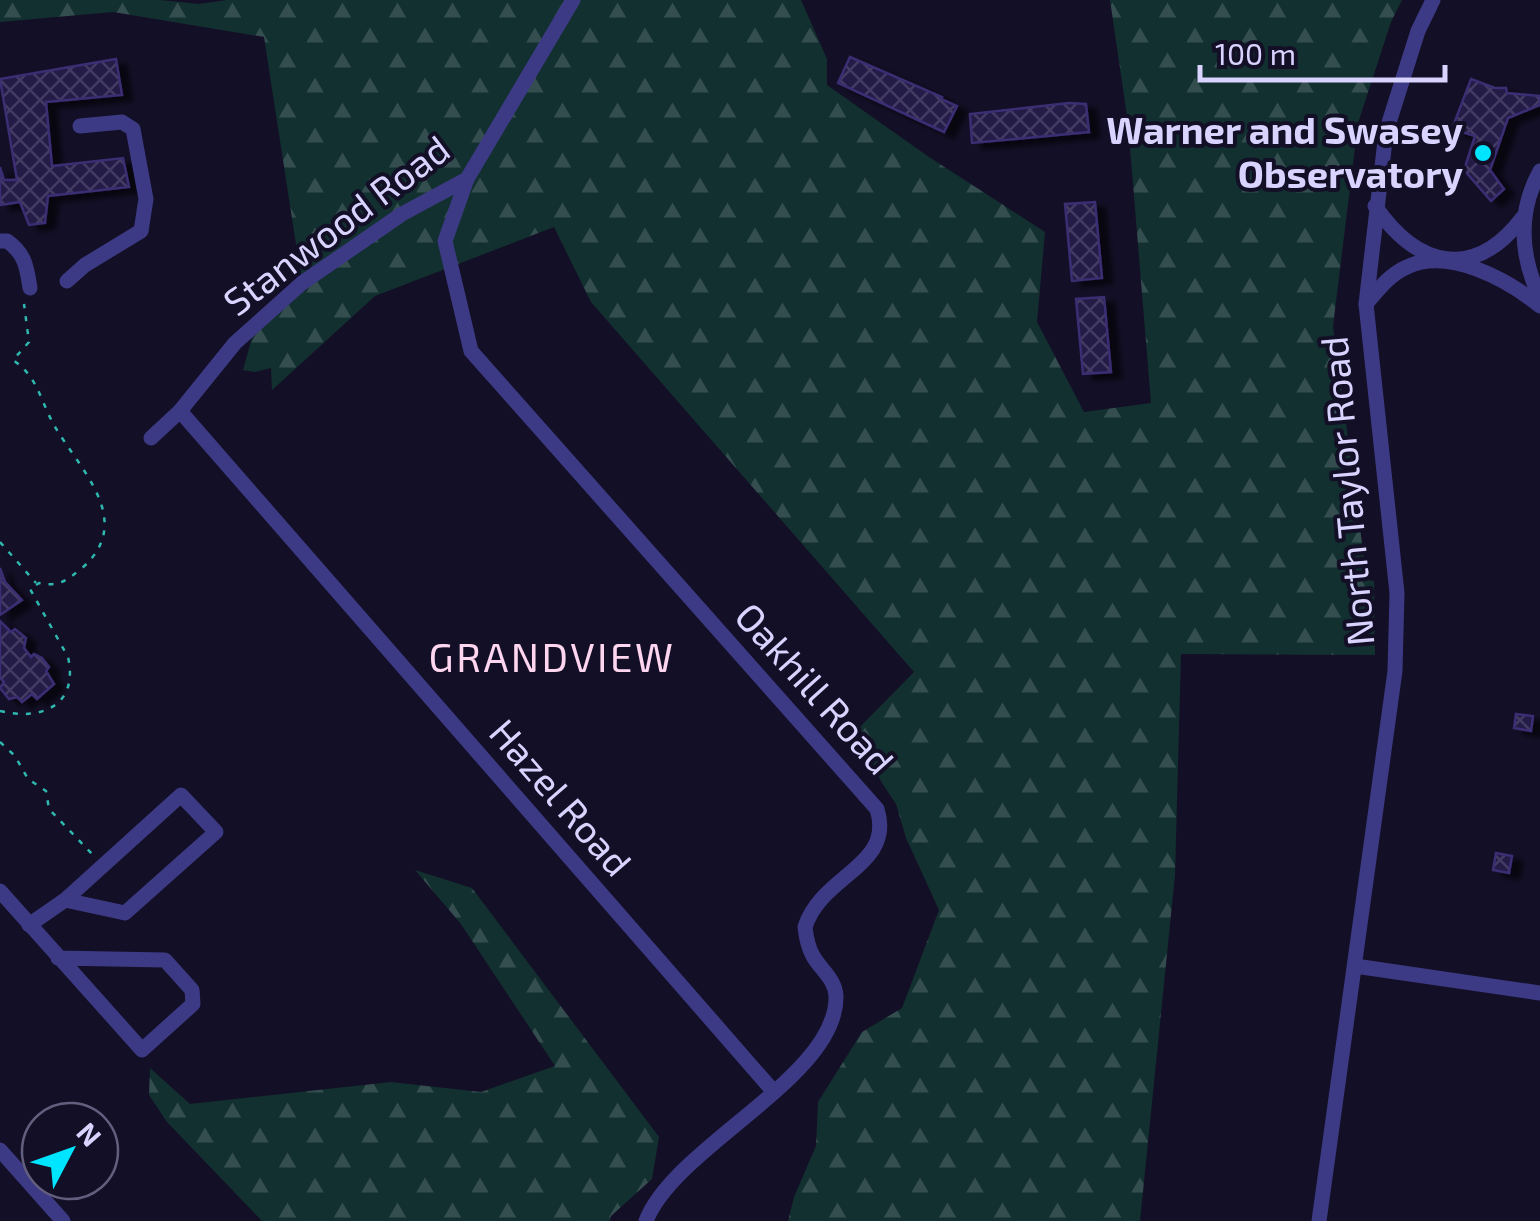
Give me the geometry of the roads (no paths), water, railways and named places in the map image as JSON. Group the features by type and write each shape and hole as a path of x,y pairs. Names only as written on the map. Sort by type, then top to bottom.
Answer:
{"street":[{"name":"Stanwood Road","path":"151,438 180,411 235,343 302,283 402,214 467,178 573,0"},
{"name":"North Taylor Road","path":"1318,1221 1389,733 1398,627 1389,502 1366,304 1375,206 1386,132 1418,31 1433,0"},
{"path":"67,282 85,265 141,232 146,200 134,129 122,122 80,126"},
{"path":"1366,304 1394,274 1409,266 1472,257 1492,248 1510,234 1522,217 1540,170"},
{"name":"Oakhill Road","path":"467,178 445,242 471,351 877,809 883,827 879,846 818,901 805,927 814,957 836,990 834,1014 804,1064 678,1178 653,1203 646,1221"},
{"path":"1375,206 1407,243 1490,276 1540,306"},
{"path":"1522,217 1530,272 1540,298"},
{"path":"0,241 7,240 19,248 30,288"},
{"name":"Hazel Road","path":"180,411 774,1092"},
{"path":"29,925 65,900 182,796 216,832 125,912 65,900"},
{"path":"0,891 58,958 142,1050 193,1004 192,990 166,960 58,958"},
{"path":"1355,966 1540,992"},
{"path":"0,1150 63,1221"}],"place":[{"name":"Warner and Swasey Observatory","path":"1483,153"}],"district":[{"name":"GRANDVIEW","path":"552,658"}]}
